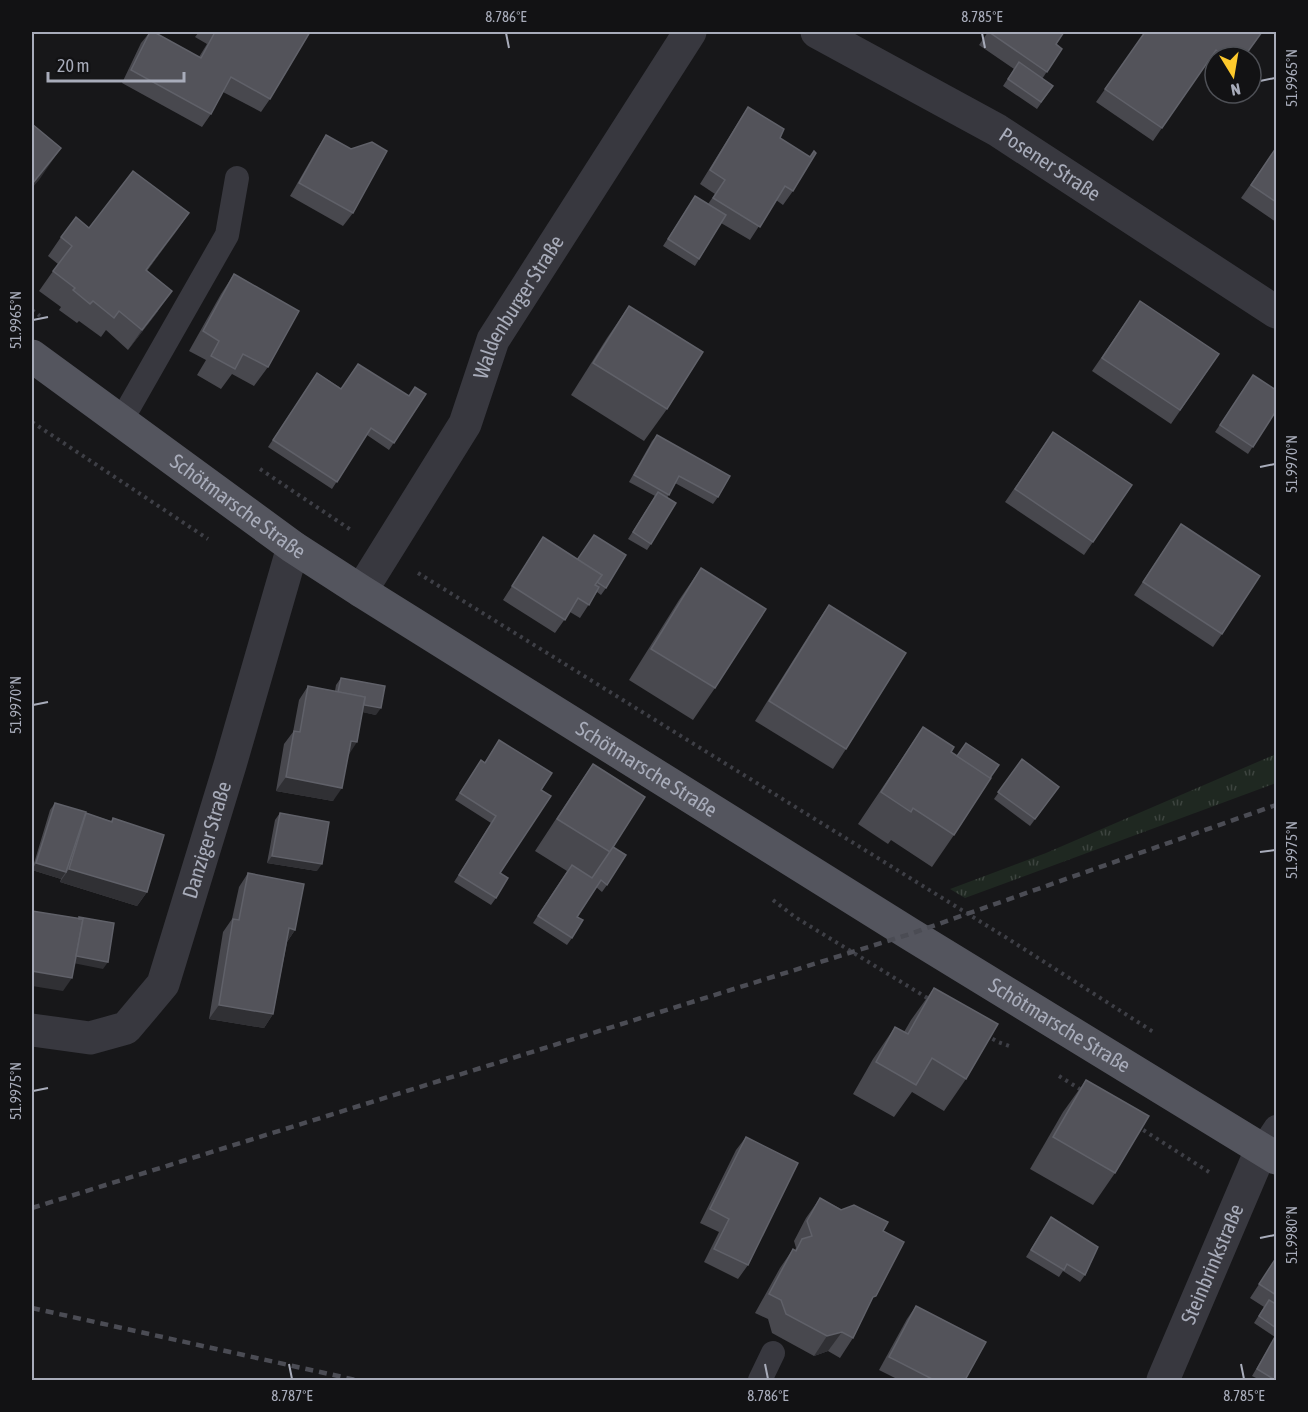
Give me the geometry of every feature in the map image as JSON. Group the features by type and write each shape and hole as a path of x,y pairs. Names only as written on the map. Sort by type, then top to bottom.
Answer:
{"main road":[{"name":"Schötmarsche Straße","path":"32,356 293,547 361,591 889,921 1272,1144"}],"street":[{"name":"Waldenburger Straße","path":"361,591 465,424 493,340 690,32"},
{"name":"Posener Straße","path":"817,32 997,130 1276,312"},
{"name":"Danziger Straße","path":"32,1030 90,1038 126,1028 163,984 293,547"},
{"name":"Steinbrinkstraße","path":"1163,1380 1272,1144"}],"lane":[{"path":"121,421 227,235 237,178"},
{"path":"760,1380 773,1353"}],"path":[{"path":"32,310 40,317"},
{"path":"257,467 385,552 1002,934 1158,1035"}],"green space":[{"path":"1276,754 1276,783 965,898 950,889 1046,853"}],"building":[{"path":"150,32 154,32 201,58 215,32 310,32 270,99 231,77 211,114 131,70"},
{"path":"989,32 1064,32 1056,44 1062,49 1047,72"},
{"path":"1145,32 1262,32 1253,45 1203,45 1203,69 1162,128 1105,89"},
{"path":"1019,62 1053,86 1041,102 1008,79"},
{"path":"748,107 784,129 780,138 810,157 814,151 816,153 793,191 785,186 760,227 713,198 725,180 710,170"},
{"path":"32,124 61,148 32,184"},
{"path":"326,135 351,149 372,142 387,151 353,213 299,183"},
{"path":"1276,148 1276,202 1251,185"},
{"path":"133,171 189,213 146,270 172,291 142,330 119,311 114,318 93,301 90,304 73,290 75,288 53,271 72,246 61,237 76,217 89,228"},
{"path":"695,196 726,215 699,259 668,239"},
{"path":"234,274 299,311 268,367 243,354 235,369 211,356 219,341 203,331"},
{"path":"1140,301 1219,354 1180,410 1102,358"},
{"path":"629,306 703,352 667,409 593,363"},
{"path":"358,364 409,396 415,387 426,394 394,443 371,428 337,482 273,440 317,373 341,389"},
{"path":"1253,375 1276,390 1276,411 1253,447 1220,425"},
{"path":"1053,432 1132,485 1093,542 1015,489"},
{"path":"657,435 730,476 718,497 679,476 669,495 634,475"},
{"path":"658,492 676,503 651,544 633,532"},
{"path":"1181,524 1260,576 1222,634 1143,582"},
{"path":"594,535 626,555 606,588 597,582 602,575 577,560"},
{"path":"543,537 602,575 595,585 599,587 589,605 578,598 565,620 512,586"},
{"path":"701,568 766,609 715,688 651,649"},
{"path":"829,605 906,653 846,749 769,701"},
{"path":"341,678 385,686 381,708 364,705 365,697 338,692"},
{"path":"308,686 365,697 357,742 351,741 342,788 286,777 294,731 300,732"},
{"path":"923,727 954,747 951,752 991,778 954,835 913,808 911,812 881,792"},
{"path":"499,740 552,773 541,790 551,796 500,873 508,878 496,898 459,875 496,816 460,793 481,760 485,763"},
{"path":"966,743 999,765 990,778 957,756"},
{"path":"1022,759 1059,787 1035,819 998,792"},
{"path":"593,764 645,797 610,852 557,819"},
{"path":"55,803 86,812 66,872 36,863"},
{"path":"86,813 112,822 113,818 164,835 147,892 69,869"},
{"path":"280,813 329,822 322,864 272,856"},
{"path":"613,847 626,855 607,885 601,880 577,917 583,920 572,938 538,916 572,865 592,878"},
{"path":"248,873 304,884 295,930 289,928 273,1014 219,1005 233,919 239,920"},
{"path":"32,911 83,919 72,978 32,971"},
{"path":"79,917 114,923 108,962 76,956 83,919"},
{"path":"934,988 998,1024 966,1079 932,1058 916,1085 876,1062 895,1027 908,1034"},
{"path":"1086,1080 1149,1116 1115,1173 1053,1137"},
{"path":"746,1137 798,1163 748,1265 714,1249 729,1219 710,1209"},
{"path":"820,1198 841,1210 854,1205 888,1222 883,1231 904,1242 853,1338 842,1332 827,1336 786,1314 781,1300 769,1294 793,1249 796,1251 802,1239 812,1236 807,1221"},
{"path":"1051,1217 1098,1247 1085,1275 1067,1264 1064,1270 1031,1250"},
{"path":"1276,1258 1276,1295 1259,1284"},
{"path":"1269,1300 1276,1304 1276,1328 1259,1316"},
{"path":"916,1306 986,1342 965,1380 934,1380 889,1357"},
{"path":"1276,1335 1276,1380 1275,1380 1257,1369"}],"railway":[{"path":"32,1208 910,934 1276,805"},
{"path":"32,1308 356,1380"}]}
